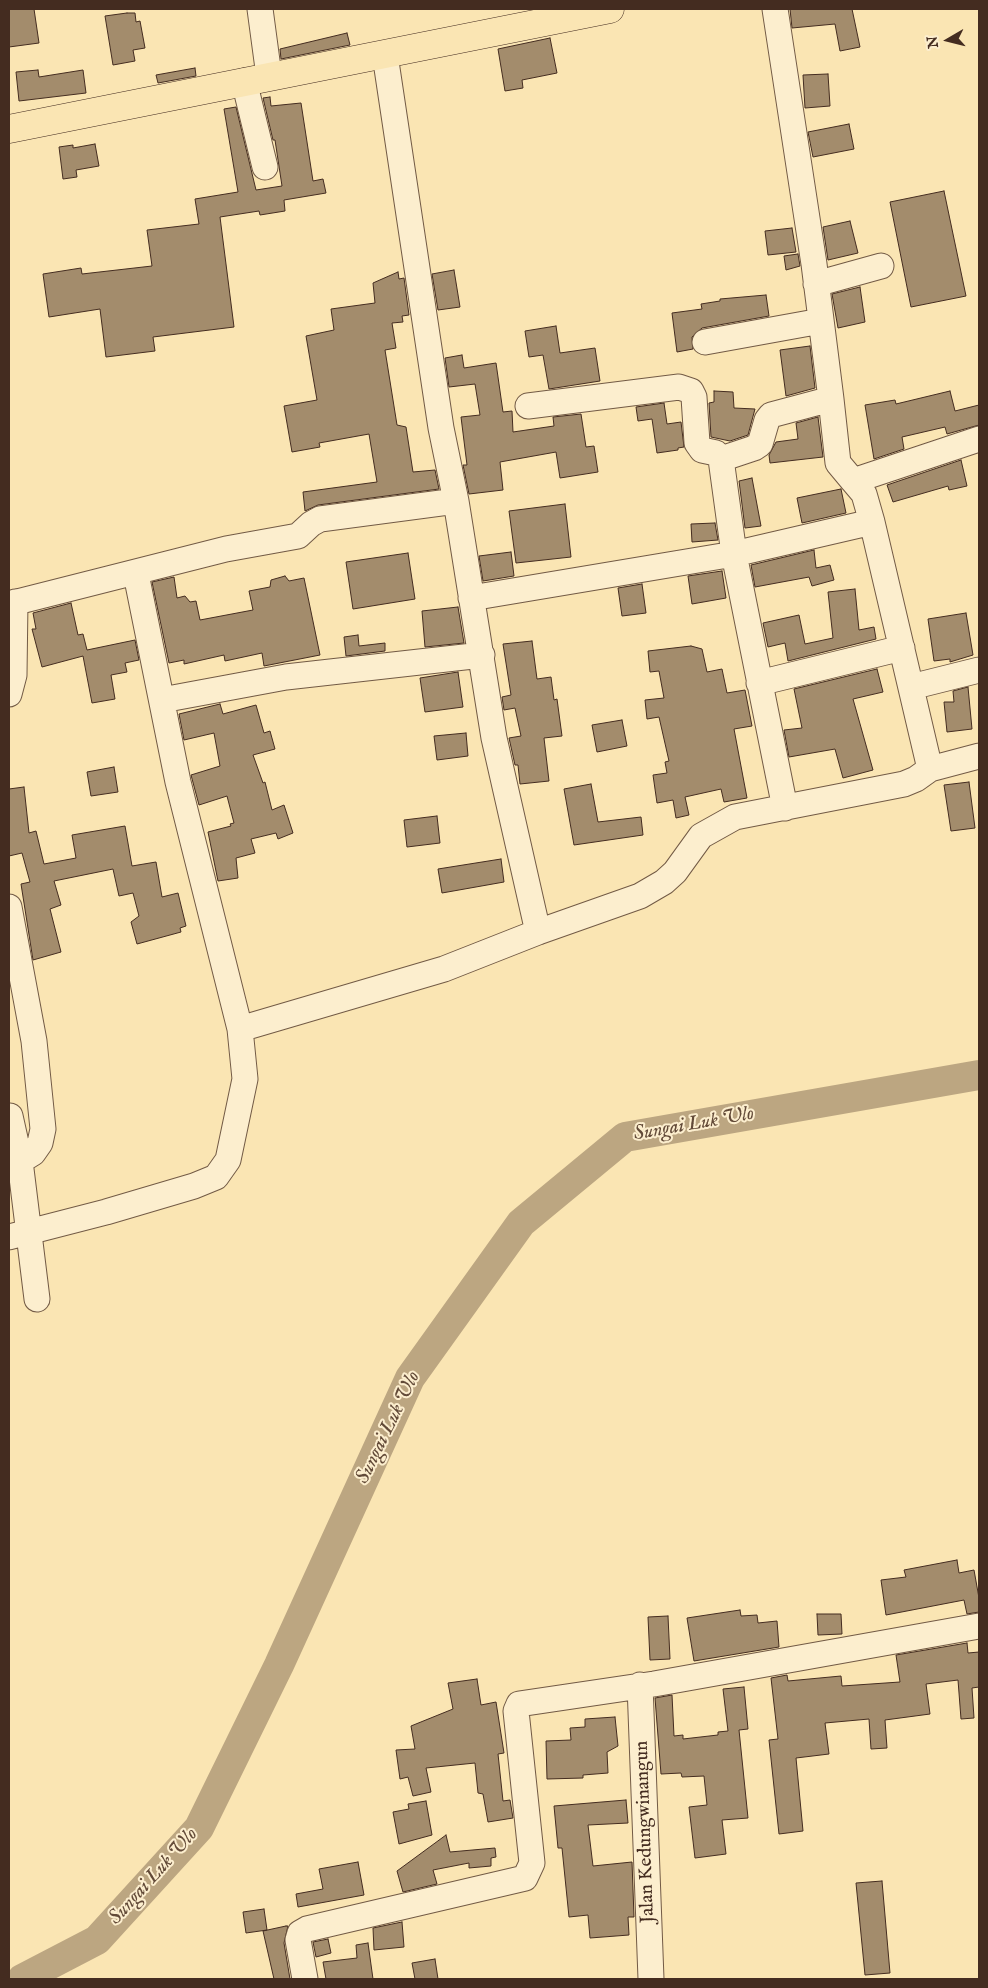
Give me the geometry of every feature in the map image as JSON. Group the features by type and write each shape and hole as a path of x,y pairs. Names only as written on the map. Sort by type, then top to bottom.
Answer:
{"main road":[{"path":"9,129 610,9"}],"street":[{"path":"260,9 257,79 265,167"},
{"path":"774,9 816,284 838,463 864,494 930,769"},
{"path":"385,55 441,428 456,501 499,763 538,932"},
{"path":"816,284 881,266"},
{"path":"705,342 821,321"},
{"path":"528,406 679,387 687,388 694,397 697,443 702,450 716,454 723,470 734,554 785,808"},
{"path":"723,470 760,444 767,420 771,415 830,399"},
{"path":"853,481 979,440"},
{"path":"9,694 14,674 12,603 136,574 226,550 298,536 311,524 320,519 456,501"},
{"path":"471,598 734,554 872,522"},
{"path":"19,1234 106,1212 209,1181 223,1171 228,1160 245,1079 240,1029 178,782 136,574"},
{"path":"759,683 902,648"},
{"path":"162,700 286,677 482,655"},
{"path":"911,687 979,670"},
{"path":"240,1029 444,969 538,932 640,896 664,882 675,872 701,836 735,817 904,784 916,779 930,769 979,756"},
{"path":"9,907 34,1041 43,1129 40,1143 34,1153 20,1161"},
{"path":"10,1116 20,1161 19,1234 37,1299"},
{"path":"305,1979 298,1940 300,1933 307,1929 524,1878 532,1863 517,1707 526,1702 640,1686 979,1626"},
{"name":"Jalan Kedungwinangun","path":"640,1686 651,1979"}],"building":[{"path":"9,9 34,9 39,43 9,47"},
{"path":"790,9 852,9 860,47 840,51 835,24 792,28"},
{"path":"135,13 136,22 140,21 145,48 133,50 135,61 113,65 105,16"},
{"path":"347,33 350,45 281,59 280,49"},
{"path":"550,38 557,73 522,80 523,88 505,91 498,49"},
{"path":"195,68 196,76 158,83 156,75"},
{"path":"38,70 39,77 83,70 86,93 19,101 16,72"},
{"path":"828,74 830,106 805,108 803,75"},
{"path":"270,97 271,106 301,103 313,181 323,179 326,193 284,200 285,211 260,215 259,211 220,217 234,327 153,337 155,351 106,357 100,309 49,317 43,274 81,268 82,274 152,266 147,230 199,224 195,199 238,192 224,109 236,107 256,190 282,186 275,140 273,140 263,98"},
{"path":"849,124 854,149 813,157 808,132"},
{"path":"95,144 99,166 76,170 77,177 63,179 59,147 73,145 73,148"},
{"path":"944,191 966,296 911,307 890,202"},
{"path":"850,221 858,253 828,260 823,227"},
{"path":"792,228 796,252 768,255 765,231"},
{"path":"798,254 800,266 786,270 784,256"},
{"path":"454,270 460,307 438,310 432,274"},
{"path":"398,272 399,279 404,278 409,315 402,316 403,322 392,323 396,348 385,350 397,425 406,427 413,472 435,470 439,489 318,505 305,511 303,492 377,482 369,434 319,443 320,447 292,452 284,406 317,400 306,336 334,330 331,309 375,303 373,283"},
{"path":"860,287 865,322 838,328 832,294"},
{"path":"766,295 769,316 702,328 692,337 693,349 677,352 672,313 702,309 701,304 720,301 720,299"},
{"path":"556,326 560,353 595,348 600,381 549,389 543,355 529,357 525,331"},
{"path":"810,346 815,388 786,396 780,350"},
{"path":"462,355 464,368 496,363 503,412 512,411 513,432 554,426 553,417 581,414 586,447 594,446 598,472 560,478 556,452 500,462 503,490 469,494 463,465 467,465 461,417 480,415 475,384 449,387 445,358"},
{"path":"714,391 733,392 734,408 755,409 748,435 730,441 711,437 709,403 714,402"},
{"path":"950,391 955,411 979,405 979,425 947,434 945,427 902,437 904,449 874,459 865,405 895,400 896,404"},
{"path":"664,403 667,424 681,422 684,447 678,448 678,450 657,453 652,419 638,421 636,407"},
{"path":"818,417 823,457 770,463 769,455 776,442 798,439 796,423"},
{"path":"961,460 967,486 949,490 948,486 893,502 887,485"},
{"path":"752,478 761,526 745,528 739,481"},
{"path":"841,489 846,513 802,523 797,498"},
{"path":"565,504 571,557 516,563 509,511"},
{"path":"715,523 718,540 692,542 691,524"},
{"path":"814,550 816,568 830,565 834,580 812,586 809,577 755,587 751,565"},
{"path":"511,552 514,576 483,581 479,556"},
{"path":"408,553 415,599 353,609 346,562"},
{"path":"722,571 726,598 692,604 688,576"},
{"path":"285,576 289,581 304,578 320,655 264,666 262,653 225,661 224,655 184,664 184,660 169,663 152,582 174,577 177,598 185,596 190,602 196,601 200,620 253,610 249,591 270,587 271,580"},
{"path":"642,584 646,613 622,616 618,588"},
{"path":"855,589 859,630 874,627 876,639 788,661 785,643 768,647 763,623 799,615 805,644 833,638 828,592"},
{"path":"71,603 78,635 83,634 87,650 135,640 139,660 125,663 127,672 111,675 115,699 92,703 83,656 42,667 32,629 36,629 33,613"},
{"path":"458,607 464,643 425,647 422,611"},
{"path":"966,613 973,655 950,662 950,659 934,661 928,619"},
{"path":"358,635 359,646 385,643 385,651 346,656 344,637"},
{"path":"532,641 537,679 551,677 554,700 557,699 562,736 544,738 549,781 520,784 518,765 515,765 509,738 521,736 515,708 504,710 502,697 511,695 503,644"},
{"path":"691,646 702,649 707,672 722,669 727,693 745,690 752,726 734,729 747,798 724,802 721,789 685,797 689,815 676,818 673,800 657,803 653,775 667,773 665,762 669,761 659,717 647,719 645,700 664,698 659,671 650,672 648,651"},
{"path":"877,669 883,692 853,699 873,770 843,778 835,749 789,757 784,730 802,728 794,689"},
{"path":"458,672 463,707 425,712 420,678"},
{"path":"968,687 972,729 947,732 944,702 954,702 953,691"},
{"path":"220,704 223,714 256,705 264,733 270,731 275,749 253,755 263,783 265,782 272,810 284,805 293,833 278,839 276,833 251,839 255,853 236,858 238,878 218,881 208,832 231,826 230,824 234,823 227,796 199,805 191,775 220,766 214,733 184,740 179,714"},
{"path":"622,720 627,746 597,752 592,725"},
{"path":"466,733 468,756 437,760 434,736"},
{"path":"114,767 118,792 91,796 87,772"},
{"path":"969,782 975,828 951,831 944,785"},
{"path":"591,784 598,822 641,817 643,835 574,845 564,789"},
{"path":"24,787 29,833 36,831 44,864 76,858 72,835 125,826 132,866 156,862 162,897 178,893 186,926 180,928 181,932 137,944 131,922 139,916 133,893 119,896 113,869 54,881 61,905 50,909 61,952 33,960 21,884 30,882 22,853 9,856 9,789"},
{"path":"437,816 440,843 407,847 404,820"},
{"path":"501,859 504,882 442,893 438,869"},
{"path":"957,1560 959,1573 974,1570 979,1598 979,1612 967,1614 964,1600 886,1615 881,1580 906,1577 904,1570"},
{"path":"740,1610 741,1616 757,1615 758,1623 777,1621 779,1647 694,1661 687,1618"},
{"path":"817,1614 841,1614 842,1634 818,1635"},
{"path":"668,1616 670,1659 650,1660 648,1617"},
{"path":"967,1643 968,1653 979,1652 979,1687 972,1688 974,1718 961,1719 958,1680 926,1684 930,1714 885,1720 887,1748 871,1749 869,1719 825,1723 829,1754 796,1758 803,1831 779,1834 769,1740 778,1739 771,1678 787,1675 788,1681 841,1676 842,1686 900,1682 896,1655"},
{"path":"477,1679 481,1705 496,1702 504,1753 498,1754 503,1801 510,1800 513,1818 488,1822 483,1794 478,1793 475,1763 426,1768 431,1792 413,1796 408,1777 400,1779 396,1750 415,1749 411,1726 453,1709 448,1683"},
{"path":"744,1687 748,1729 739,1730 748,1818 722,1820 726,1854 695,1858 689,1807 707,1805 704,1776 682,1777 681,1773 661,1774 655,1698 672,1695 674,1736 683,1735 683,1739 718,1735 718,1732 728,1731 723,1689"},
{"path":"615,1717 618,1746 607,1752 608,1773 583,1775 583,1778 547,1779 546,1741 571,1740 570,1728 585,1727 585,1719"},
{"path":"626,1800 628,1823 588,1825 593,1866 632,1862 634,1917 628,1917 629,1935 590,1938 588,1915 569,1917 562,1848 558,1848 554,1806"},
{"path":"426,1801 432,1835 399,1844 393,1812 409,1809 408,1804"},
{"path":"446,1835 450,1852 495,1848 496,1857 491,1858 491,1866 469,1868 469,1863 433,1870 437,1884 403,1892 397,1871"},
{"path":"358,1862 364,1895 298,1907 296,1894 323,1889 319,1869"},
{"path":"882,1881 890,1973 865,1975 856,1883"},
{"path":"264,1909 267,1930 246,1933 243,1912"},
{"path":"402,1922 404,1947 374,1950 373,1928"},
{"path":"288,1926 284,1943 290,1979 274,1979 263,1931"},
{"path":"328,1939 331,1953 316,1957 313,1942"},
{"path":"368,1943 373,1979 326,1979 323,1962 357,1958 356,1945"},
{"path":"435,1959 438,1979 415,1979 412,1963"}],"waterway":[{"name":"Sungai Luk Ulo","path":"22,1979 97,1940 199,1828 279,1665 410,1378 521,1223 625,1137 979,1075"}]}
